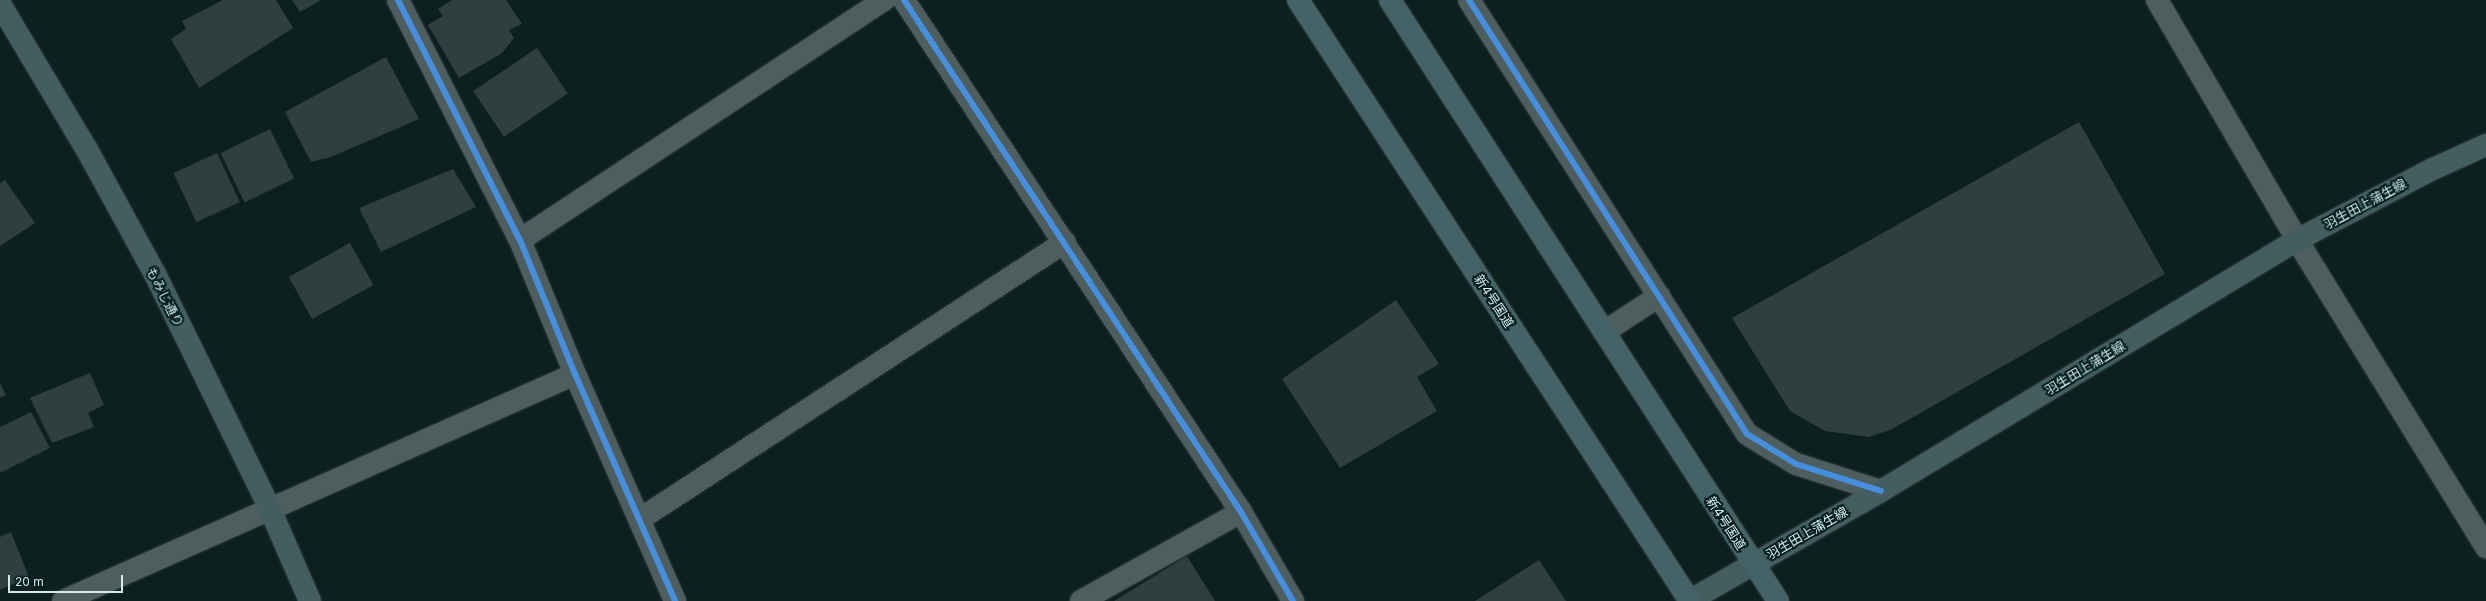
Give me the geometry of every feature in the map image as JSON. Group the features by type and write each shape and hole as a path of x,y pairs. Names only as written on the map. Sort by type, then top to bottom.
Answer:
{"highway":[{"name":"新4号国道","path":"1298,0 1689,601"},
{"name":"新4号国道","path":"1390,0 1778,601"}],"main road":[{"name":"もみじ通り","path":"0,4 86,148 155,274 270,509 310,601"},
{"name":"羽生田上蒲生線","path":"1689,601 1881,491 2297,240 2433,169 2486,145"}],"street":[{"path":"398,0 520,240 575,374 675,601"},
{"path":"520,240 884,0"},
{"path":"904,0 1065,242 1241,512 1293,601"},
{"path":"1469,0 1747,434 1796,464 1881,491"},
{"path":"2157,0 2297,240 2486,547"},
{"path":"640,519 1065,242"},
{"path":"1604,332 1659,296"},
{"path":"63,601 575,374"},
{"path":"1081,601 1241,512"}],"building":[{"path":"223,0 276,0 293,28 199,88 171,39 186,29 182,21"},
{"path":"292,0 321,0 300,12"},
{"path":"452,0 506,0 522,24 509,30 514,38 502,53 459,78 428,25 443,16 438,9"},
{"path":"537,48 568,94 504,137 473,91"},
{"path":"386,57 419,119 331,157 311,162 285,112"},
{"path":"2079,122 2165,274 1892,429 1869,437 1825,431 1790,411 1732,318"},
{"path":"270,129 294,178 245,203 221,153"},
{"path":"217,153 240,202 196,222 173,173"},
{"path":"453,169 476,207 381,252 359,208"},
{"path":"5,180 35,223 0,246 0,183"},
{"path":"350,243 373,285 312,319 289,277"},
{"path":"1396,300 1439,364 1417,377 1437,411 1340,468 1282,379"},
{"path":"90,373 104,405 88,413 94,427 52,443 30,398"},
{"path":"0,383 6,395 0,398"},
{"path":"31,412 50,448 0,473 0,427"},
{"path":"11,532 29,577 0,590 0,537"},
{"path":"1187,556 1215,601 1114,601"},
{"path":"1539,560 1566,601 1475,601"}],"cycle path":[{"path":"398,0 520,240 575,374 675,601"},
{"path":"904,0 1241,512 1293,601"},
{"path":"1469,0 1747,434 1796,464 1881,491"}]}
